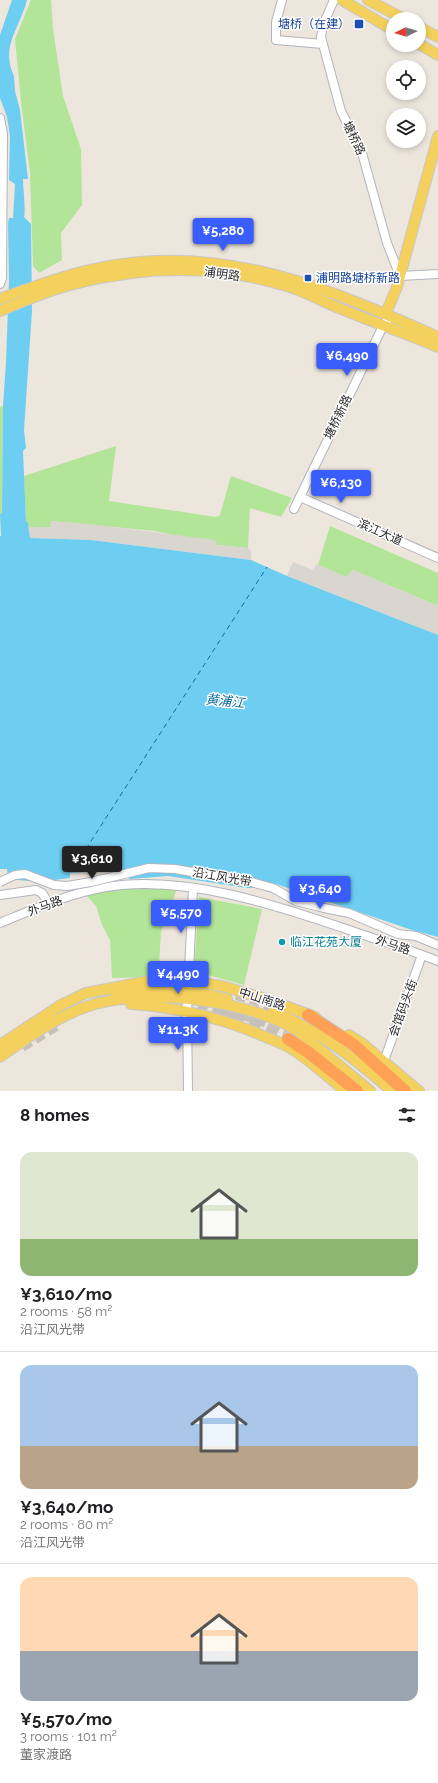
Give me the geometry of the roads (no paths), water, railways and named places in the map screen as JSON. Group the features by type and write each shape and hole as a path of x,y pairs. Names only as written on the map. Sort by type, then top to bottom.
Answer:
{"highway":[{"path":"311,1019 379,1062 406,1091"},
{"path":"290,1040 307,1055 332,1070 357,1091"}],"main road":[{"path":"342,0 386,26"},
{"path":"368,0 391,12"},
{"path":"426,31 438,37"},
{"path":"426,48 438,55"},
{"name":"塘桥新路","path":"402,277 438,136"},
{"name":"塘桥新路","path":"388,314 402,277 438,158"},
{"name":"浦明路","path":"0,311 55,284 66,275 117,264 166,260 206,261 250,268 306,283 388,314 438,337"},
{"name":"浦明路","path":"0,299 55,284 151,271 197,270 236,275 284,285 438,347"},
{"name":"中山南路","path":"0,1045 61,1005 86,993 129,984 164,980 189,981 222,986 269,1000 311,1019 349,1049 377,1078"},
{"name":"中山南路","path":"61,1005 110,993 163,990 240,1009 278,1021 298,1031 370,1091"},
{"name":"中山南路","path":"0,1057 56,1022 83,1008 128,999 212,995 242,1002 287,1018 307,1027 334,1043 392,1091"},
{"name":"中山南路","path":"83,1008 124,1004 157,1006 187,1011 216,1018 251,1031 290,1040 321,1051"},
{"name":"中山南路","path":"290,1040 345,1091"},
{"path":"379,1062 419,1091"}],"street":[{"path":"282,0 276,22 276,40 323,44"},
{"name":"塘桥路","path":"334,0 323,24 321,37 341,111 362,153 370,188 387,243 402,277"},
{"path":"0,118 4,134 2,278 0,284"},
{"path":"402,277 438,274"},
{"name":"塘桥新路","path":"294,509 388,314"},
{"name":"滨江大道","path":"300,497 438,558"},
{"name":"沿江风光带","path":"0,882 15,875 25,874 54,885 67,886 149,868 175,869 251,882 273,888 296,901 349,913 398,934 416,936 438,945"},
{"name":"外马路","path":"0,923 49,904 107,887 167,885 193,888 258,901 334,925 438,961"},
{"path":"188,1091 187,1011 193,888"},
{"path":"0,895 36,890 42,893 49,904"},
{"name":"会馆码头街","path":"379,1062 422,955"}],"water":[{"name":"黄浦江","path":"12,0 27,0 10,47 9,56 20,110 28,179 23,179 25,204 24,217 31,224 32,311 24,430 26,448 23,451 26,521 28,523 30,538 91,540 251,560 287,576 438,635 438,937 412,930 276,884 260,888 247,888 168,876 130,879 117,870 70,873 70,878 39,882 8,879 7,869 0,869 0,514 2,513 3,406 9,280 8,223 9,218 13,218 15,184 9,180 10,136 7,117 0,98 0,35"}],"tunnel":[{"path":"192,987 223,992 254,1000 314,1024"},
{"path":"153,1003 171,1003 224,1010 258,1020 291,1033"},
{"path":"216,1009 263,1027 288,1039"},
{"path":"22,1047 58,1025"}],"place":[{"name":"塘桥（在建）","path":"359,24"},
{"name":"浦明路塘桥新路","path":"308,278"},
{"name":"临江花苑大厦","path":"282,942"}]}
